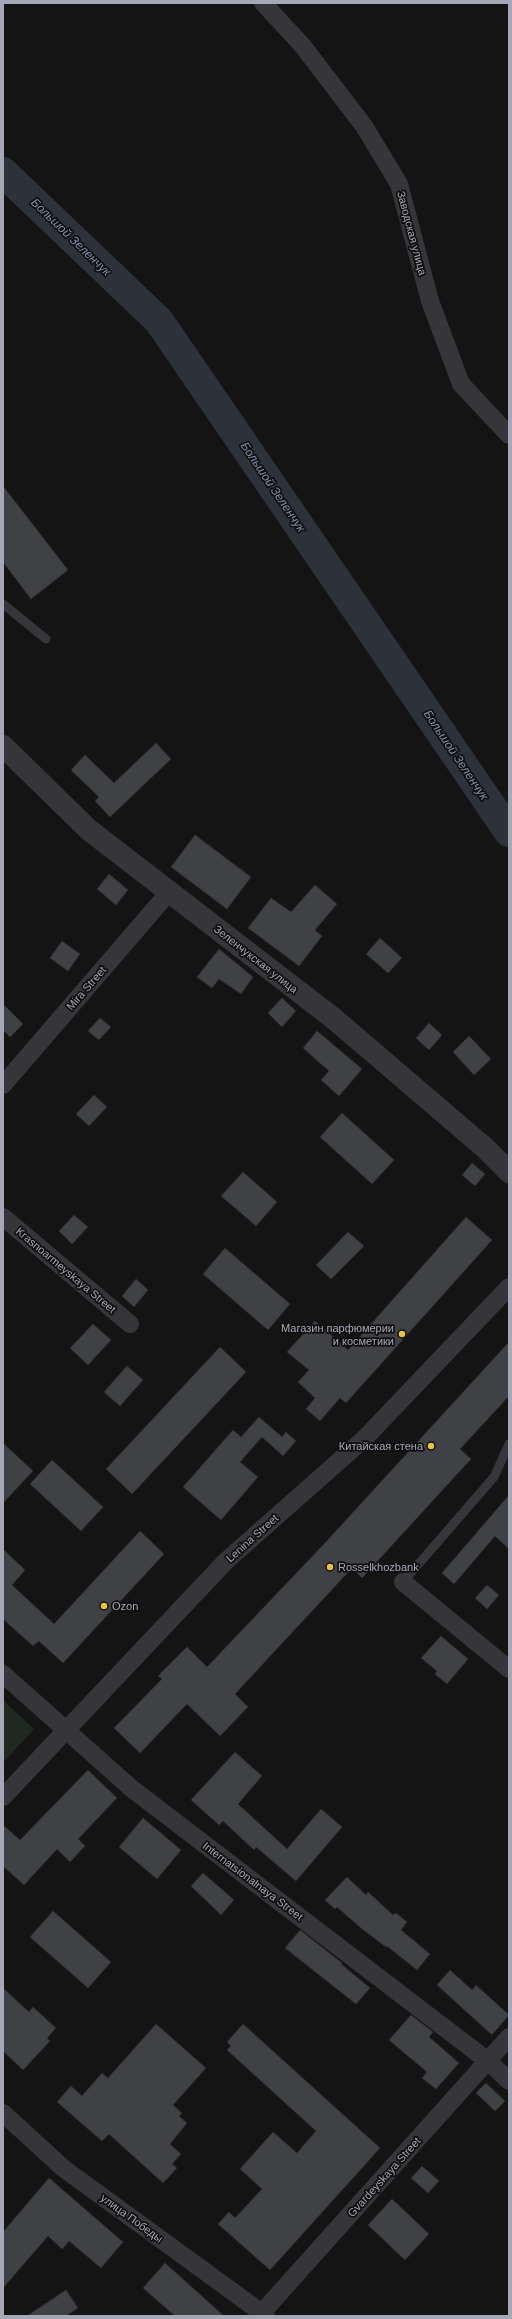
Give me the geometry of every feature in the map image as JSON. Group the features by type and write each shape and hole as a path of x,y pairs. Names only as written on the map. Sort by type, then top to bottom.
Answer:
{"street":[{"name":"Заводская улица","path":"263,3 302,45 364,126 399,184 430,301 461,384 509,435"},
{"name":"Зеленчукская улица","path":"3,746 89,830 333,1018 485,1148 509,1172"},
{"name":"Mira Street","path":"3,1085 170,891"},
{"name":"Krasnoarmeyskaya Street","path":"3,1217 130,1324"},
{"name":"Lenina Street","path":"3,1797 67,1732 226,1561 365,1438 509,1287"},
{"path":"403,1582 509,1669"},
{"name":"Internatsionalnaya Street","path":"3,1674 131,1788 488,2061 509,2081"},
{"name":"Gvardeyskaya Street","path":"262,2315 509,2037"},
{"name":"улица Победы","path":"3,2113 63,2168 262,2315"}],"lane":[{"path":"3,604 46,639"},
{"path":"403,1582 494,1477 509,1444"}],"shaded area":[{"path":"3,1700 34,1729 3,1763"}],"building":[{"path":"3,486 68,570 31,599 3,562"},
{"path":"156,743 171,759 110,817 95,801 99,797 71,770 85,755 114,783"},
{"path":"195,835 251,877 227,909 171,867"},
{"path":"109,874 128,890 116,905 97,889"},
{"path":"315,885 337,904 315,930 322,936 299,966 248,928 271,898 291,912"},
{"path":"380,938 402,958 388,973 366,954"},
{"path":"62,941 80,954 68,971 50,958"},
{"path":"219,949 253,977 241,994 219,979 212,988 197,977"},
{"path":"282,998 296,1011 282,1027 268,1013"},
{"path":"3,1004 23,1024 10,1037 3,1030"},
{"path":"100,1018 111,1027 99,1040 88,1031"},
{"path":"429,1023 442,1035 429,1050 416,1038"},
{"path":"317,1031 362,1069 339,1096 321,1080 329,1071 303,1048"},
{"path":"469,1036 491,1059 474,1075 453,1052"},
{"path":"94,1095 107,1107 89,1126 76,1114"},
{"path":"342,1113 394,1160 372,1184 320,1137"},
{"path":"472,1163 485,1174 475,1186 462,1175"},
{"path":"243,1172 277,1202 256,1226 221,1196"},
{"path":"74,1215 88,1227 72,1244 59,1231"},
{"path":"466,1217 492,1240 346,1403 340,1398 320,1421 306,1409 315,1398 298,1382 309,1370 287,1352 315,1321 348,1350"},
{"path":"348,1232 364,1246 331,1279 316,1265"},
{"path":"225,1248 290,1304 268,1330 203,1274"},
{"path":"136,1279 148,1290 134,1307 122,1296"},
{"path":"93,1324 111,1340 88,1365 70,1348"},
{"path":"509,1342 509,1396 460,1449 471,1459 362,1578 352,1568 235,1694 248,1707 220,1736 187,1704 140,1753 114,1728 162,1679 158,1676 187,1647 207,1667 324,1544"},
{"path":"220,1347 246,1372 132,1494 106,1469"},
{"path":"127,1366 143,1380 120,1406 104,1392"},
{"path":"259,1417 282,1437 286,1432 296,1441 283,1456 262,1437 240,1462 258,1477 221,1520 183,1487 233,1430 241,1437"},
{"path":"3,1443 33,1471 3,1503"},
{"path":"52,1460 103,1507 81,1531 30,1484"},
{"path":"509,1495 509,1549 495,1536 454,1584 442,1573"},
{"path":"140,1531 164,1554 63,1663 39,1641 33,1646 3,1619 3,1549 25,1570 12,1585 54,1624"},
{"path":"487,1585 499,1595 487,1609 475,1598"},
{"path":"441,1636 468,1659 447,1684 435,1674 437,1671 421,1658"},
{"path":"235,1752 262,1776 238,1804 287,1849 321,1809 342,1827 296,1881 256,1847 254,1850 223,1821 219,1825 191,1800"},
{"path":"88,1770 117,1798 78,1839 85,1846 70,1862 57,1849 24,1885 3,1866 3,1825 20,1840"},
{"path":"143,1818 181,1850 157,1879 119,1847"},
{"path":"203,1873 234,1900 221,1915 191,1886"},
{"path":"347,1877 366,1895 368,1892 393,1915 396,1913 407,1922 401,1930 430,1954 417,1970 361,1928 337,1907 335,1909 325,1900"},
{"path":"53,1911 111,1962 88,1988 30,1937"},
{"path":"300,1930 342,1963 341,1964 370,1988 356,2004 285,1948"},
{"path":"450,1970 472,1990 476,1985 509,2015 492,2035 437,1985"},
{"path":"3,1988 29,2012 33,2007 56,2028 47,2038 50,2041 23,2070 3,2051"},
{"path":"411,2015 433,2032 429,2037 459,2063 436,2089 422,2078 427,2072 389,2040"},
{"path":"156,2024 206,2068 173,2105 182,2113 179,2116 187,2123 170,2144 181,2154 172,2164 177,2168 163,2183 109,2134 102,2141 57,2102 71,2086 82,2096 102,2073 108,2078"},
{"path":"243,2024 380,2148 270,2270 218,2224 229,2212 235,2218 262,2189 240,2169 273,2132 297,2153 316,2131 227,2050 231,2046 227,2042"},
{"path":"486,2083 505,2101 495,2111 476,2093"},
{"path":"422,2166 439,2181 428,2193 411,2178"},
{"path":"49,2178 123,2242 101,2268 69,2241 62,2249 48,2236 3,2288 3,2232"},
{"path":"392,2199 429,2234 405,2260 368,2225"},
{"path":"165,2263 224,2316 175,2316 143,2288"},
{"path":"66,2290 78,2308 66,2316 27,2316"}],"waterway":[{"name":"Большой Зеленчук","path":"3,172 159,321 509,832"}],"place":[{"name":"Магазин парфюмерии и косметики","path":"402,1334"},
{"name":"Китайская стена","path":"431,1446"},
{"name":"Rosselkhozbank","path":"330,1567"},
{"name":"Ozon","path":"104,1606"}]}
